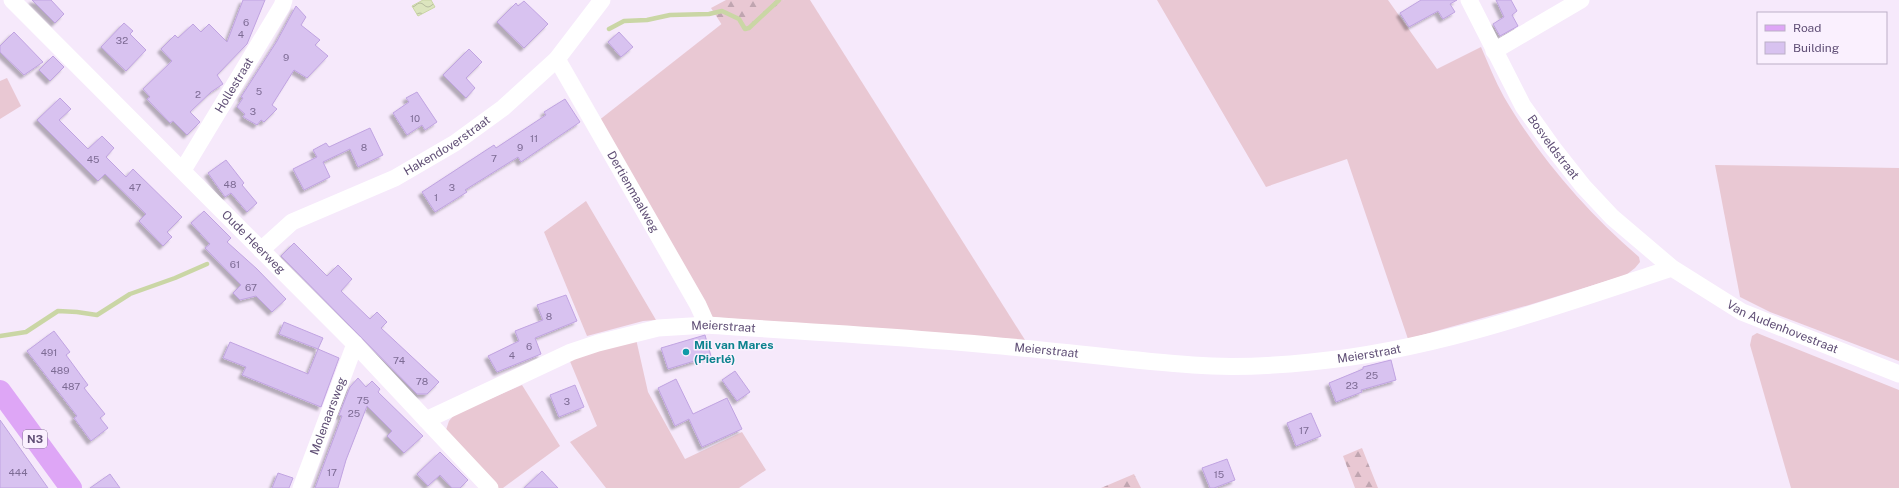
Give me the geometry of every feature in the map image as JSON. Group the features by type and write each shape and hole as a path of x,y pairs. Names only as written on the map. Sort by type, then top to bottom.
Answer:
{"main road":[{"name":"N3","path":"0,391 71,488"}],"street":[{"name":"Oude Heerweg","path":"12,0 355,344 490,488"},
{"name":"Hollestraat","path":"183,170 282,6 284,0"},
{"name":"Hakendoverstraat","path":"261,250 292,222 395,178 455,143 503,108 557,59 602,0"},
{"name":"Bosveldstraat","path":"1469,0 1523,106 1553,148 1583,186 1612,217 1672,268"},
{"path":"1494,51 1581,0"},
{"name":"Dertienmaalweg","path":"557,59 698,305 707,325"},
{"name":"Meierstraat","path":"426,420 571,352 598,343 658,328 707,325 1009,347 1194,365 1238,366 1310,362 1359,356 1445,338 1508,322 1672,268"},
{"name":"Van Audenhovestraat","path":"1672,268 1742,312 1899,374"},
{"name":"Molenaarsweg","path":"301,488 355,344"}],"green space":[{"path":"726,0 784,0 744,30 733,16 722,25 711,8"},
{"path":"784,0 810,0 1025,340 710,317 598,121 733,15"},
{"path":"1157,0 1388,0 1437,69 1481,47 1504,97 1532,141 1582,202 1639,257 1640,262 1626,275 1529,305 1408,339 1347,159 1266,187"},
{"path":"7,78 21,106 0,119 0,81"},
{"path":"1715,165 1899,168 1899,361 1770,312 1740,297"},
{"path":"586,201 656,320 643,321 587,336 544,232"},
{"path":"1757,333 1899,390 1899,488 1791,488 1750,345 1752,336"},
{"path":"636,339 648,392 685,459 742,432 766,470 739,488 606,488 570,442 597,426 569,359"},
{"path":"522,385 560,446 503,488 496,488 446,430 449,421 455,414"},
{"path":"1362,448 1378,488 1355,488 1343,456"},
{"path":"1134,474 1141,488 1101,488"}],"water":[{"path":"423,0 431,0 435,7 418,16 412,6"}],"building":[{"path":"32,0 51,0 64,14 55,23"},
{"path":"243,0 265,0 247,44 217,75 223,84 211,92 190,112 200,122 187,135 173,121 170,123 147,99 150,97 143,89 172,61 161,49 175,35 178,38 193,24 201,32 209,24 227,42"},
{"path":"1421,0 1457,0 1450,4 1455,12 1443,19 1438,11 1409,27 1400,13"},
{"path":"1496,0 1511,0 1517,11 1512,15 1518,26 1500,36 1493,24 1504,17"},
{"path":"524,1 548,24 524,48 497,22 516,3 518,6"},
{"path":"296,6 306,17 301,25 320,40 315,45 328,56 307,78 294,70 272,105 277,109 264,122 261,120 257,125 243,117 245,114 237,107 243,98 241,97 277,41"},
{"path":"124,23 133,31 130,34 146,50 126,71 101,47"},
{"path":"14,32 43,62 24,75 0,52 0,46"},
{"path":"619,32 633,47 621,57 608,42"},
{"path":"469,49 482,62 466,78 475,88 466,98 443,75"},
{"path":"53,56 64,67 50,81 39,70"},
{"path":"417,92 437,122 425,130 422,125 407,135 393,113 409,102 406,98"},
{"path":"60,98 71,109 59,120 88,149 102,136 114,148 106,157 126,177 133,169 182,217 167,232 172,237 163,246 139,221 146,214 105,174 98,181 37,120"},
{"path":"565,99 580,122 521,162 518,157 465,190 467,192 435,212 422,192 494,145 496,148 546,115 544,112"},
{"path":"370,128 383,155 358,167 350,149 323,162 330,177 304,190 293,169 317,157 313,150 326,143 329,147"},
{"path":"226,160 244,183 242,185 257,203 247,212 231,193 225,197 208,173"},
{"path":"204,211 231,238 227,242 257,269 286,299 272,312 256,296 240,300 233,293 241,285 205,248 210,244 191,223"},
{"path":"294,243 327,276 338,265 352,279 341,291 370,319 377,312 387,322 381,328 439,382 427,394 417,394 281,256"},
{"path":"566,295 577,321 535,338 541,354 497,372 488,356 519,341 515,331 543,320 537,305"},
{"path":"284,322 323,338 318,349 279,334"},
{"path":"54,331 70,352 66,355 88,385 84,388 105,414 100,418 108,428 91,441 74,418 77,416 27,351"},
{"name":"Mil van Mares (Pierlé)","path":"705,335 711,356 668,369 661,348"},
{"path":"230,342 308,374 318,349 339,358 321,407 242,375 246,367 223,358"},
{"path":"1391,360 1396,380 1361,390 1362,392 1336,402 1329,383 1363,369 1363,367"},
{"path":"735,371 750,392 737,401 722,380"},
{"path":"358,378 366,387 372,381 380,389 378,392 423,436 404,453 387,436 392,431 367,406 346,460 338,488 315,488 342,416 339,415 350,387"},
{"path":"676,379 693,414 727,398 742,429 702,447 689,419 675,426 658,388"},
{"path":"575,385 584,407 559,417 550,395"},
{"path":"1311,413 1321,436 1296,446 1287,423"},
{"path":"0,420 48,488 0,488"},
{"path":"440,452 468,480 460,488 452,488 440,475 428,486 417,474"},
{"path":"1227,459 1235,480 1214,488 1210,488 1202,468"},
{"path":"542,471 558,488 524,488"},
{"path":"278,473 293,478 289,488 272,488"},
{"path":"110,474 120,488 90,488"}],"waterway":[{"path":"609,29 624,21 647,20 670,15 709,14 722,11 739,19 745,29 749,28 779,0"},
{"path":"0,336 26,332 58,311 97,315 130,294 175,278 207,264"}],"place":[{"name":"Mil van Mares (Pierlé)","path":"686,352"}]}
